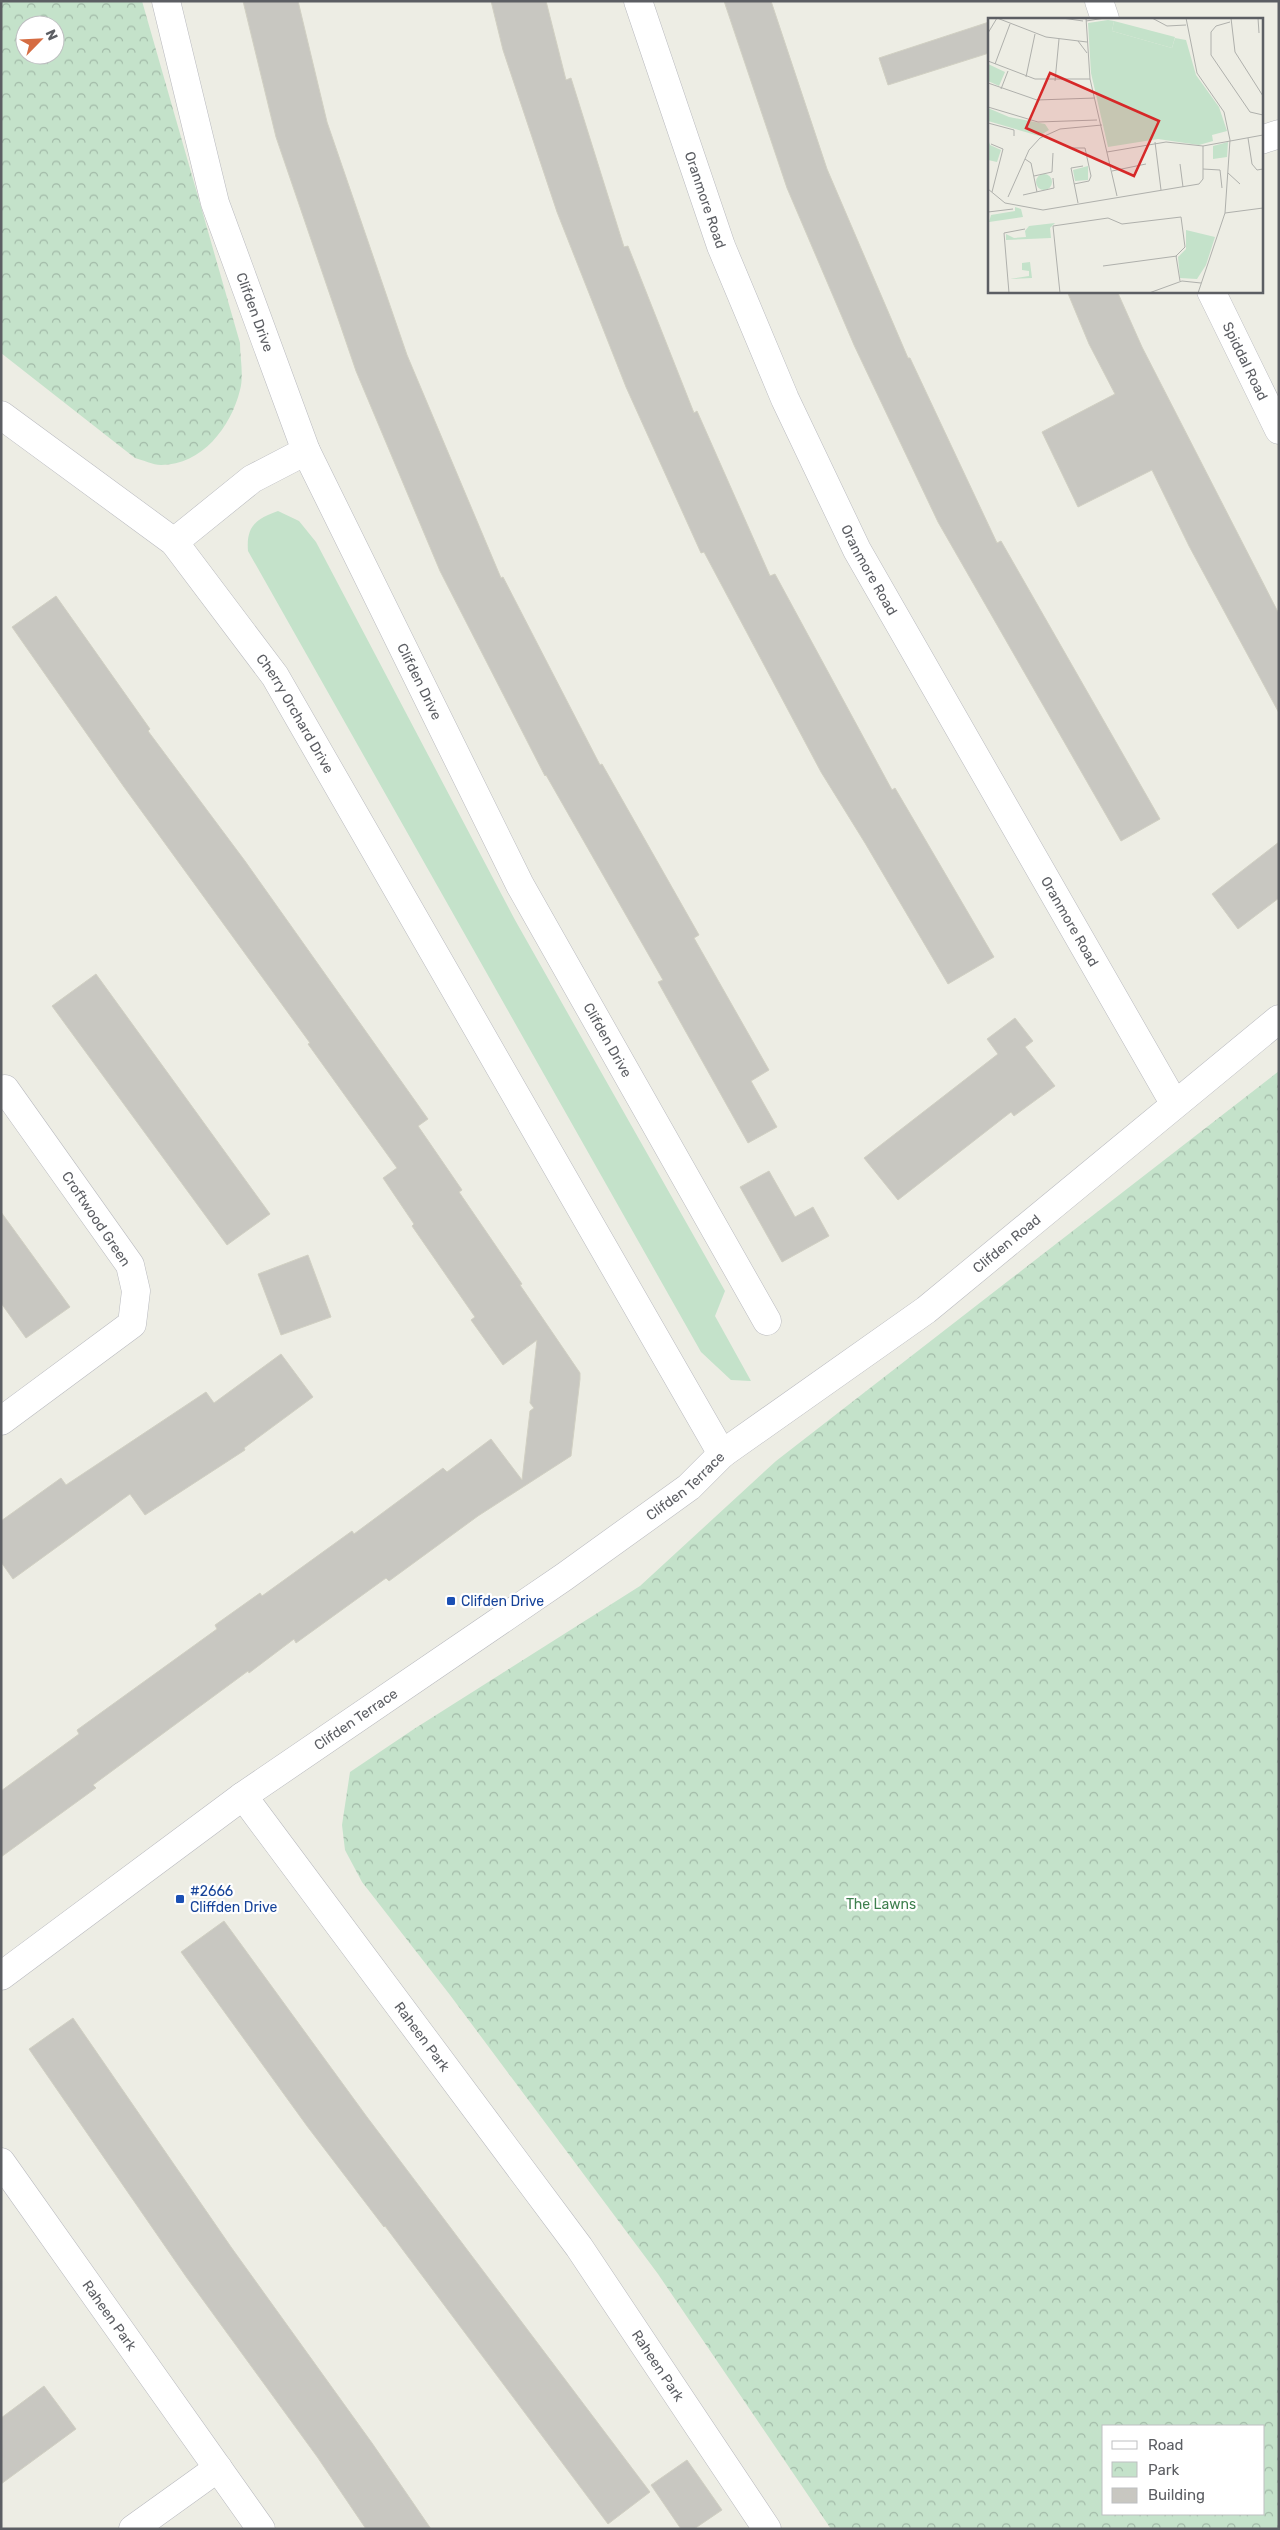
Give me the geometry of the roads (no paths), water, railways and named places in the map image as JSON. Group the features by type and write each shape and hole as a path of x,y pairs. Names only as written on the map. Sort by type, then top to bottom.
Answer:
{"street":[{"name":"Clifden Drive","path":"166,1 216,203 306,451 520,884 767,1321"},
{"name":"Oranmore Road","path":"638,1 721,246 785,399 857,550 1174,1103"},
{"path":"1099,1 1105,18"},
{"path":"1262,140 1279,134"},
{"name":"Spiddal Road","path":"1211,292 1279,430"},
{"name":"Cherry Orchard Drive","path":"1,415 174,542 275,676 508,1081"},
{"path":"174,542 252,479 306,451"},
{"name":"Clifden Road","path":"722,1454 926,1310 1174,1103 1279,1019"},
{"name":"Clifden Terrace","path":"243,1796 580,1566 689,1488 722,1454 508,1081"},
{"name":"Croftwood Green","path":"1,1422 132,1324 136,1291 130,1265 5,1088"},
{"path":"1,1976 243,1796"},
{"name":"Raheen Park","path":"243,1796 580,2247 767,2529"},
{"name":"Raheen Park","path":"1,2162 261,2529"},
{"path":"133,2529 218,2468"}],"place":[{"name":"Clifden Drive","path":"451,1601"},
{"name":"#2666 Cliffden Drive","path":"180,1899"}],"park label":[{"name":"The Lawns","path":"881,1904"}]}
